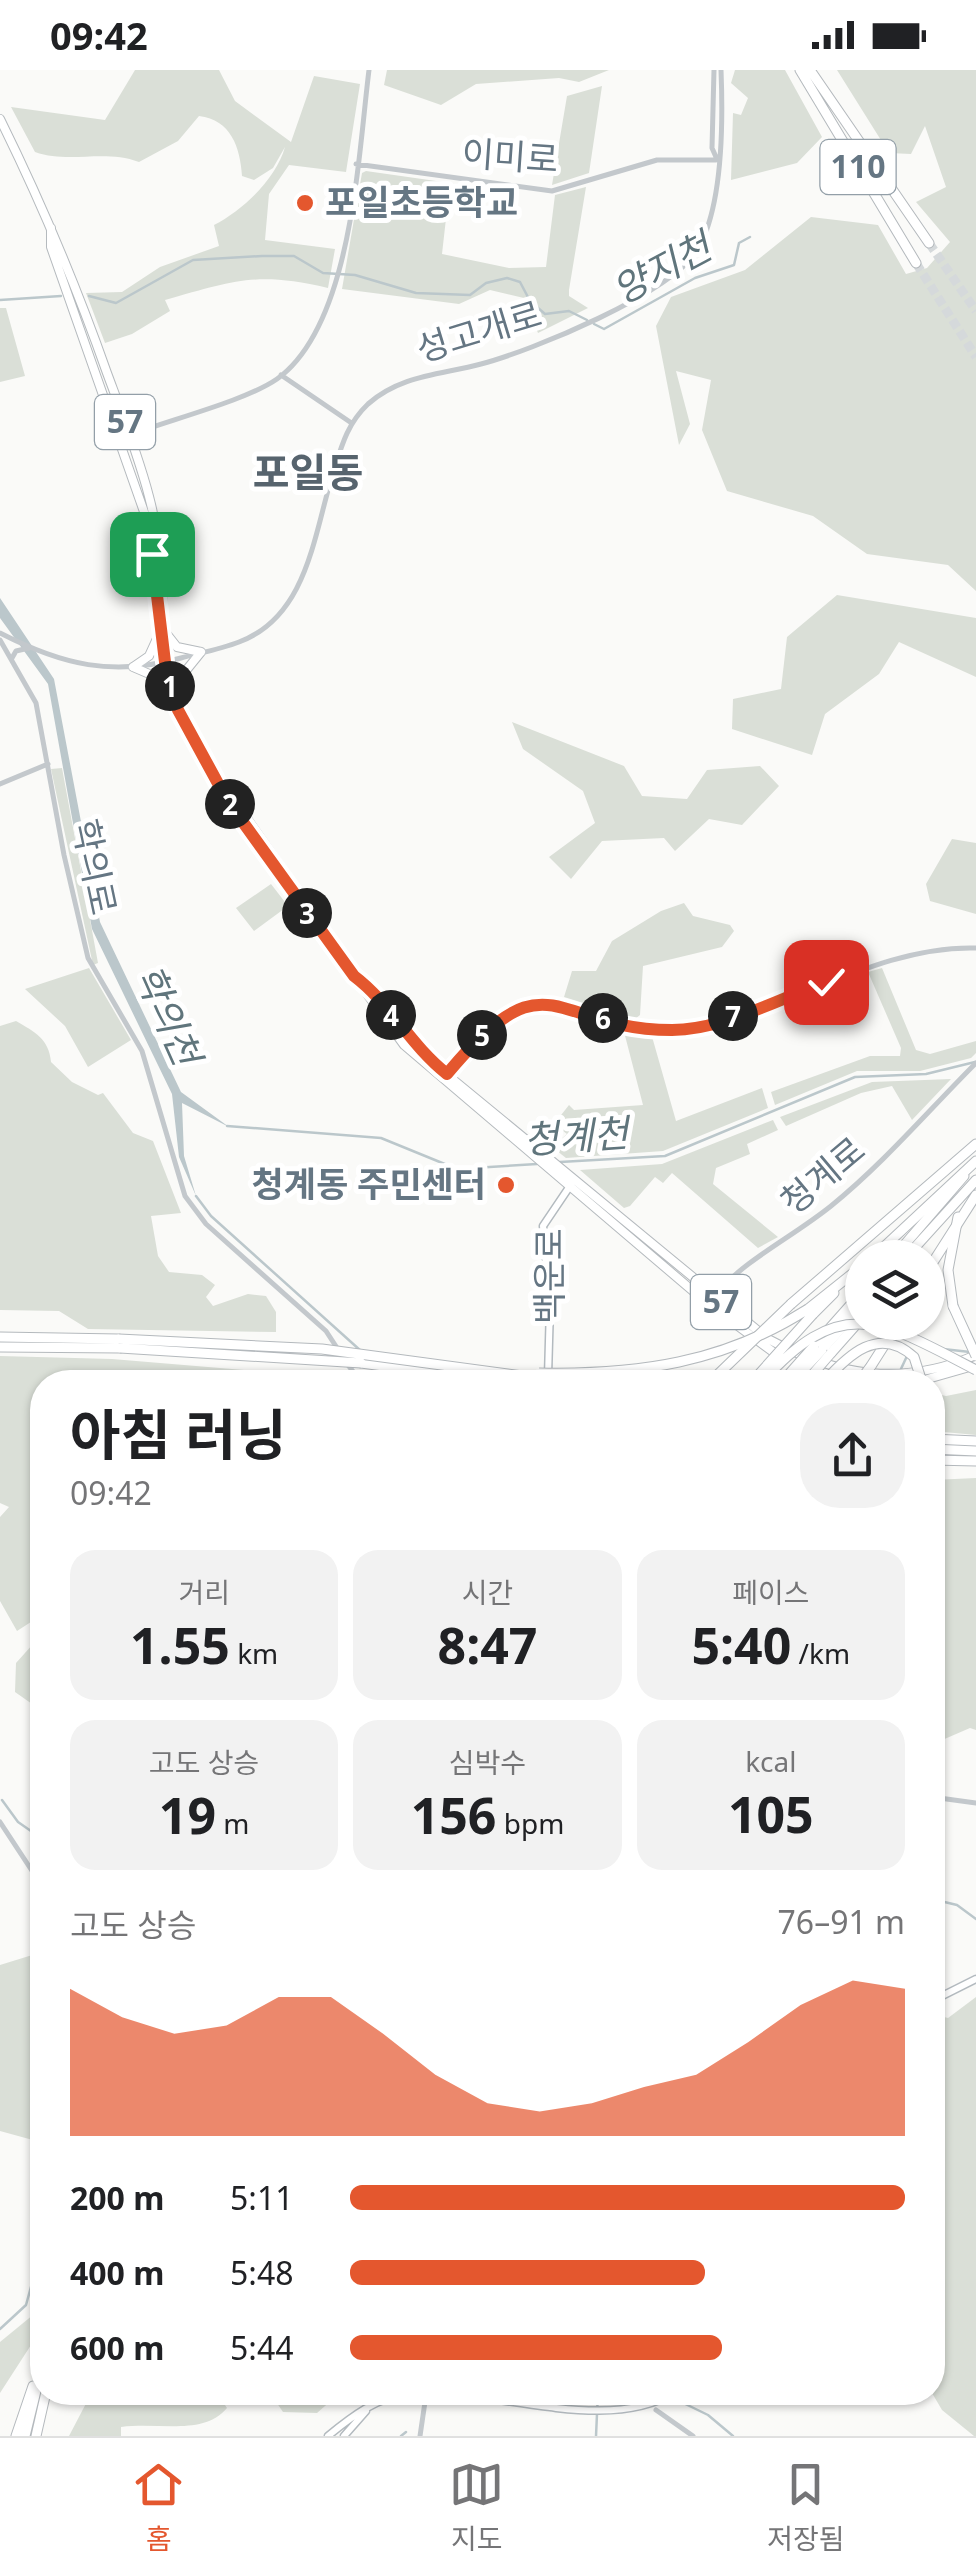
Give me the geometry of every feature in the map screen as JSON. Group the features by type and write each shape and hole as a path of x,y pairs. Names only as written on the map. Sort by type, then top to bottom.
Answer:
{"highway":[{"name":"110","path":"800,70 916,264"},
{"name":"110","path":"810,70 929,243"},
{"path":"722,1370 791,1304 976,1144"},
{"path":"892,1240 976,1162"},
{"path":"909,1240 976,1162"},
{"path":"922,1240 976,1180"},
{"path":"945,1240 976,1194"},
{"path":"958,1217 948,1270 952,1306 975,1360"},
{"path":"762,1370 811,1311 845,1280"},
{"path":"636,1370 686,1362 750,1340 811,1311"},
{"path":"812,1370 845,1317"},
{"path":"774,1370 806,1339 826,1328 861,1324 908,1335 975,1360"},
{"path":"804,1370 845,1325"},
{"path":"797,1370 845,1332"},
{"path":"0,1337 432,1370"},
{"path":"869,1370 887,1340"},
{"path":"837,1370 862,1346 887,1342 914,1357 917,1370"},
{"path":"0,1347 120,1344 322,1350 452,1370"},
{"path":"361,1362 385,1370"},
{"path":"945,1440 976,1440"},
{"path":"945,1450 976,1451"},
{"path":"945,1460 976,1461"},
{"path":"16,2436 30,2399"},
{"path":"26,2436 33,2405"},
{"path":"39,2436 44,2405"}],"main road":[{"name":"57","path":"0,120 51,228 130,434 158,524 163,554 162,626"},
{"name":"57","path":"51,228 51,247 149,526 165,662 174,700 237,815 392,1031 566,1171 757,1342 806,1370"},
{"path":"162,626 177,647 201,652 184,672 174,700"},
{"path":"133,667 149,656 162,626"},
{"path":"133,667 154,676 174,700"},
{"name":"57","path":"445,1076 568,1187 710,1299 768,1339 817,1364 839,1370"},
{"name":"백운로","path":"547,1370 550,1306 544,1226 575,1179"},
{"name":"57","path":"929,1370 975,1360"},
{"path":"945,1372 975,1360"},
{"path":"945,1994 976,1979"},
{"path":"328,2436 375,2405"},
{"path":"493,2405 591,2421"},
{"path":"628,2420 661,2405"},
{"path":"344,2436 368,2408"}],"street":[{"path":"119,439 262,386 282,375 318,330 338,274 369,70"},
{"name":"성고개로","path":"350,422 386,391 406,380 521,352 662,284 687,264 711,214 722,90 720,70"},
{"name":"성고개로","path":"717,160 712,148 720,70"},
{"name":"이미로","path":"356,164 552,191 657,160 717,160"},
{"path":"0,636 50,658 102,670 165,662 260,631 292,597 303,576 350,422 282,375"},
{"name":"학의로","path":"0,636 36,703 88,958 142,1051 184,1196 206,1224 326,1331 353,1370"},
{"path":"12,656 29,648"},
{"path":"0,784 48,764"},
{"path":"445,1076 502,1016 523,1005 553,1005 632,1025 674,1030 720,1021 881,964 976,948"},
{"name":"청계로","path":"710,1299 740,1266 795,1234 865,1177 976,1064"},
{"path":"945,1799 976,1803"},
{"path":"0,1822 30,1868"},
{"path":"420,2436 424,2405"},
{"path":"658,2408 693,2436"}],"shaded area":[{"path":"135,70 219,70 235,101 291,142 314,76 360,84 346,172 289,165 269,194 265,240 335,249 328,288 263,279 209,288 165,300 170,311 132,334 105,343 86,293 122,292 160,267 219,246 214,225 257,192 274,171 285,147 273,168 254,180 242,176 232,137 219,123 199,116 178,141 139,162 113,157 61,157 35,152 11,107 105,120"},
{"path":"387,70 609,70 579,82 559,78 476,84 441,105 384,85"},
{"path":"735,70 785,70 822,137 797,163 731,180 733,113 741,115 748,98 731,83"},
{"path":"837,70 976,70 976,591 948,565 867,554 813,516 727,491 702,430 711,380 676,371 690,424 679,445 656,326 671,297 745,270 811,217 878,225 906,274 927,268 950,242 916,202 946,187 925,126 911,154 889,153"},
{"path":"602,86 589,173 552,185 567,96"},
{"path":"362,173 450,183 442,254 509,268 546,267 555,195 586,187 569,296 588,308 538,333 524,298 490,290 459,304 342,289"},
{"path":"0,308 6,308 25,376 0,382"},
{"path":"837,595 976,618 976,677 899,642 879,674 825,714 812,755 732,729 733,699 781,689 787,637"},
{"name":"학의천","path":"0,598 54,679 100,922 181,1092 229,1127 182,1103 184,1156 196,1196 179,1157 172,1094 92,929 48,684 0,618"},
{"path":"512,722 624,766 642,796 687,799 707,770 760,766 779,786 742,825 709,819 675,851 664,838 602,841 571,879 549,857 595,823 583,791 523,749"},
{"path":"62,768 98,963 93,965 51,769"},
{"path":"952,839 976,843 976,914 930,901 926,884"},
{"path":"271,884 288,906 254,931 236,908"},
{"path":"684,903 693,916 730,925 734,931 722,947 643,966 640,1015 635,1019 564,997 572,971 596,971 612,941 661,911"},
{"path":"89,968 131,1040 88,1067 65,1026 25,989"},
{"path":"882,968 916,1050 930,1054 976,1041 976,1053 971,1058 920,1071 857,1071 775,1105 771,1092 870,1056 900,1056 901,1048 868,972"},
{"path":"16,1021 40,1037 51,1062 72,1082 98,1095 103,1093 133,1133 153,1141 181,1213 151,1216 158,1256 169,1272 202,1275 215,1285 206,1297 213,1306 248,1294 266,1296 276,1312 276,1332 88,1329 59,1311 0,1310 0,1026"},
{"path":"623,1028 651,1033 676,1121 762,1088 768,1108 663,1151 566,1158 552,1147 567,1134 554,1124 569,1105 574,1110 643,1105"},
{"path":"951,1079 912,1120 892,1086 861,1093 786,1126 780,1117 872,1082"},
{"path":"773,1120 778,1130 747,1144 750,1154 716,1168 713,1184 778,1237 758,1248 672,1173 663,1183 655,1177 624,1208 580,1170 662,1164"},
{"path":"0,1356 112,1359 243,1370 30,1370 30,1623 17,1631 0,1601 0,1517 9,1507 0,1503"},
{"path":"976,1390 976,1435 945,1432 946,1396"},
{"path":"976,1478 976,1730 970,1728 945,1739 945,1479"},
{"path":"30,1647 30,1703 15,1692 16,1663"},
{"path":"30,1956 30,2139 0,2131 0,1965"},
{"path":"976,1997 976,2436 939,2405 945,2405 945,2017"},
{"path":"30,2317 30,2347 0,2393 0,2342"},
{"path":"85,2405 227,2408 217,2417 194,2425 121,2427 121,2436 69,2436"},
{"path":"278,2405 326,2405 317,2413 283,2412"}],"waterway":[{"name":"양지천","path":"594,324 604,329 695,278 734,265 739,243 750,237"},
{"name":"양지천","path":"89,296 116,303 193,260 294,256 323,273 355,275 416,293 470,295 486,283 507,278 520,282 530,301 545,314 569,311 587,320"},
{"name":"양지천","path":"0,300 61,296"},
{"name":"청계천","path":"560,1162 665,1156 855,1077 926,1074 975,1062"},
{"name":"청계천","path":"227,1126 381,1138 457,1169 537,1164"},
{"name":"학의천","path":"196,1196 211,1216 361,1351"},
{"path":"943,1349 970,1352"},
{"path":"900,1370 907,1356"},
{"path":"2,1800 18,1822 30,1830"},
{"path":"945,1902 957,1905 976,1919"},
{"path":"0,2329 26,2305 30,2290"},
{"path":"596,2436 597,2405"},
{"path":"687,2405 708,2415 733,2436"},
{"path":"401,2436 406,2432"}],"tunnel":[{"path":"929,243 976,311"},
{"path":"916,263 976,357"}],"place":[{"name":"포일초등학교","path":"305,203"},
{"name":"청계동 주민센터","path":"506,1185"}],"district":[{"name":"포일동","path":"308,473"}],"route":[{"path":"152,554 171,692 227,800 354,976 372,988 410,1040 447,1074 502,1016 523,1005 553,1005 632,1025 674,1030 720,1021 826,982"}]}
